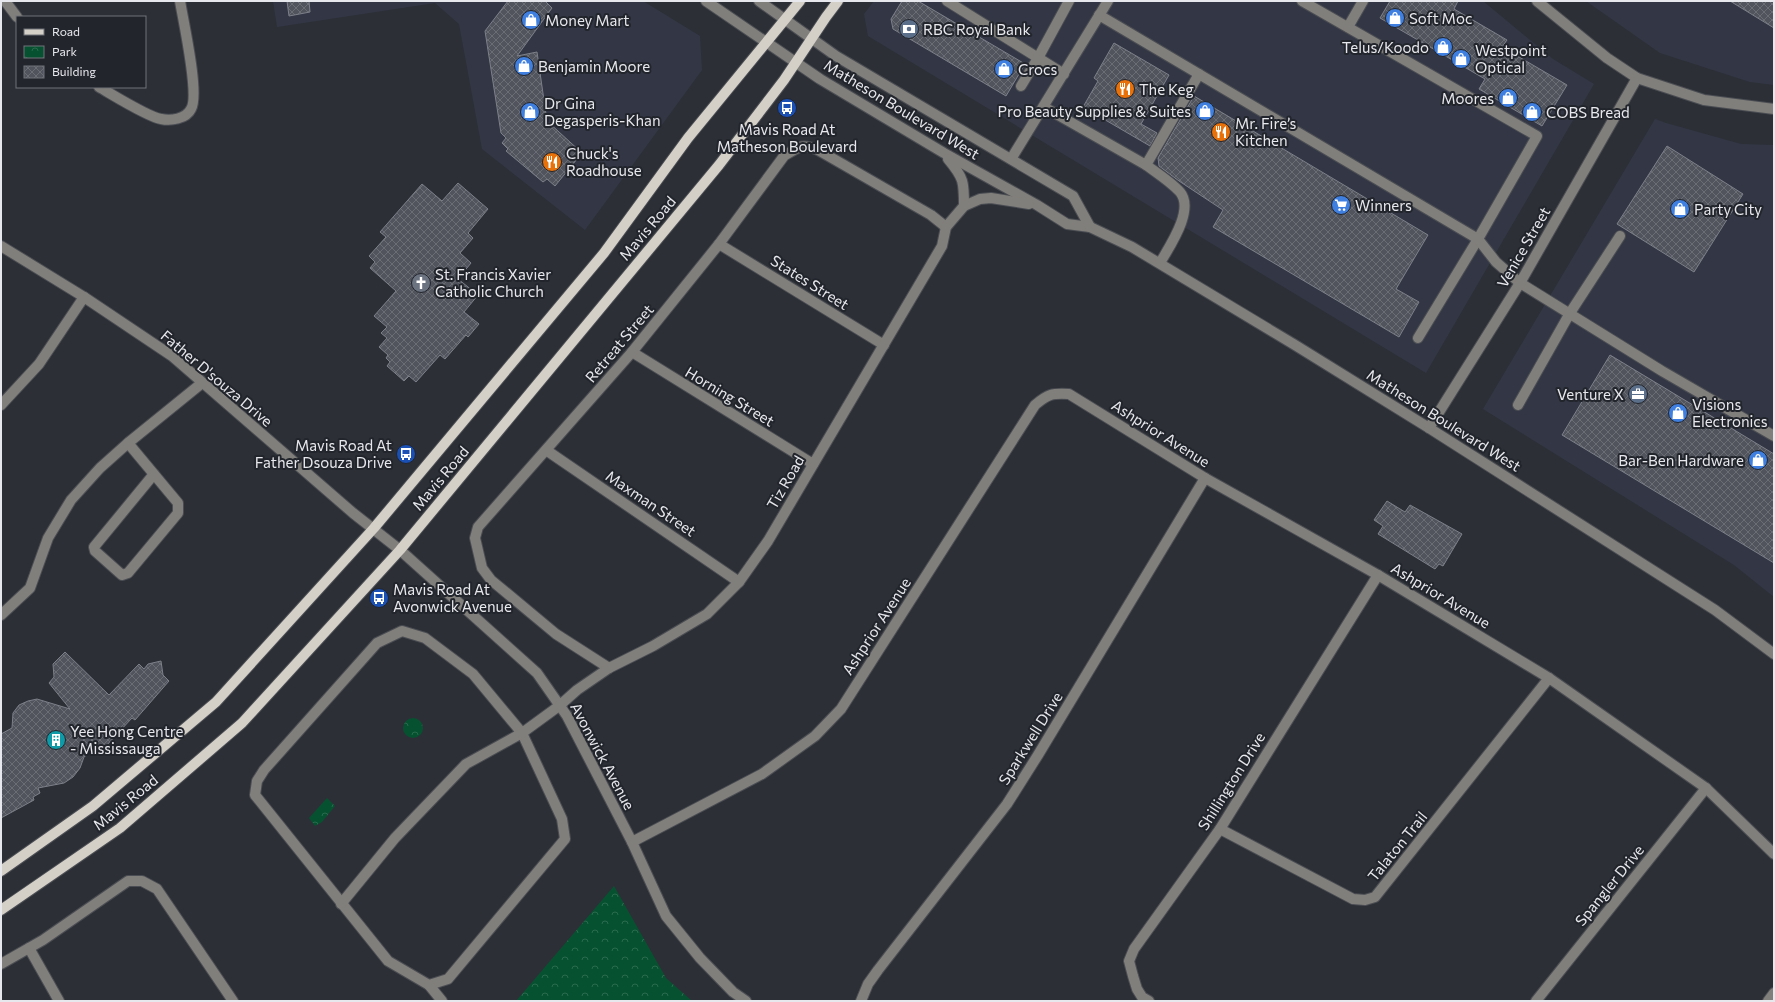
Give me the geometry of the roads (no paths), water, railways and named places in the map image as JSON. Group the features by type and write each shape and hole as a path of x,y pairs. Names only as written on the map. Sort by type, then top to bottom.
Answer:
{"main road":[{"name":"Mavis Road","path":"1,872 94,806 216,702 374,528 604,253 688,138 800,1"},
{"name":"Mavis Road","path":"1,910 120,828 242,723 400,550 719,165 784,80 838,1"}],"street":[{"path":"5,1 16,16"},
{"path":"101,88 160,119 173,120 188,113 194,102 194,84 180,1"},
{"name":"Matheson Boulevard West","path":"706,1 820,79 1067,224 1090,227 1132,247 1160,263 1429,428 1715,610 1774,654"},
{"name":"Matheson Boulevard West","path":"759,1 836,56 1073,196 1090,227"},
{"path":"947,1 1064,74"},
{"path":"1021,86 1069,1"},
{"path":"1011,159 1108,1"},
{"path":"1302,1 1537,136 1478,239 1418,338"},
{"path":"1348,28 1363,1"},
{"path":"1537,1 1607,58 1637,78 1704,100 1774,109"},
{"path":"1099,15 1478,239 1496,262 1520,283 1774,436"},
{"path":"1146,165 1199,74"},
{"name":"Venice Street","path":"1429,428 1520,283 1637,78"},
{"path":"1044,107 1146,165 1181,193 1185,210 1178,232 1160,263"},
{"name":"Retreat Street","path":"609,668 556,634 491,580 482,568 474,538 478,527 632,352 720,244 784,156 807,145 924,211 946,227"},
{"path":"944,153 959,172 964,182 964,206 980,200 991,198 1037,205"},
{"name":"Tiz Road","path":"341,904 395,838 466,764 522,733 559,706 577,690 609,668 653,646 707,614 739,582 768,541 942,246 946,227 964,206"},
{"path":"1518,404 1570,313 1620,236"},
{"name":"States Street","path":"720,244 884,345"},
{"name":"Father D'souza Drive","path":"1,246 84,297 172,356 335,497 400,550"},
{"path":"1,405 39,364 84,297"},
{"name":"Horning Street","path":"632,352 814,464"},
{"path":"1,615 30,588 48,538 71,500 100,468 128,443 202,383"},
{"name":"Ashprior Avenue","path":"632,842 762,774 815,736 841,709 1035,405 1047,395 1069,394 1205,478 1378,575 1549,678 1706,788 1774,854"},
{"path":"128,443 154,474 178,503 178,513 128,574 122,575 95,551 94,547 154,474"},
{"name":"Maxman Street","path":"546,450 739,582"},
{"name":"Sparkwell Drive","path":"861,1001 868,984 878,970 1007,804 1205,478"},
{"name":"Avonwick Avenue","path":"400,550 537,673 567,716 632,842 666,916 700,958 733,992 746,1001"},
{"name":"Shillington Drive","path":"1149,1001 1142,997 1137,989 1129,961 1134,949 1220,829 1378,575"},
{"path":"429,985 448,978 564,839 562,819 522,733 472,674 425,638 402,631 377,643 264,770 258,781 255,795 388,961 429,985 442,1001"},
{"name":"Talaton Trail","path":"1220,829 1353,899 1365,900 1375,897 1549,678"},
{"name":"Spangler Drive","path":"1536,1001 1706,788"},
{"path":"1,964 43,940 128,881 142,881 157,889 233,1001"},
{"path":"29,948 59,1001"},
{"path":"1768,1001 1774,992"}],"place":[{"name":"Soft Moc","path":"1395,18"},
{"name":"Money Mart","path":"531,20"},
{"name":"RBC Royal Bank","path":"909,29"},
{"name":"Telus/Koodo","path":"1443,47"},
{"name":"Westpoint Optical","path":"1461,59"},
{"name":"Benjamin Moore","path":"524,66"},
{"name":"Crocs","path":"1004,69"},
{"name":"The Keg","path":"1125,89"},
{"name":"Moores","path":"1508,98"},
{"name":"Mavis Road At Matheson Boulevard","path":"787,108"},
{"name":"Pro Beauty Supplies & Suites","path":"1205,111"},
{"name":"Dr Gina Degasperis-Khan","path":"530,112"},
{"name":"COBS Bread","path":"1532,112"},
{"name":"Mr. Fire’s Kitchen","path":"1221,132"},
{"name":"Chuck's Roadhouse","path":"552,162"},
{"name":"Winners","path":"1341,205"},
{"name":"Party City","path":"1680,209"},
{"name":"St. Francis Xavier Catholic Church","path":"421,283"},
{"name":"Venture X","path":"1638,394"},
{"name":"Visions Electronics","path":"1678,413"},
{"name":"Mavis Road At Father Dsouza Drive","path":"406,454"},
{"name":"Bar-Ben Hardware","path":"1758,460"},
{"name":"Mavis Road At Avonwick Avenue","path":"379,598"},
{"name":"Yee Hong Centre - Mississauga","path":"56,740"}]}
